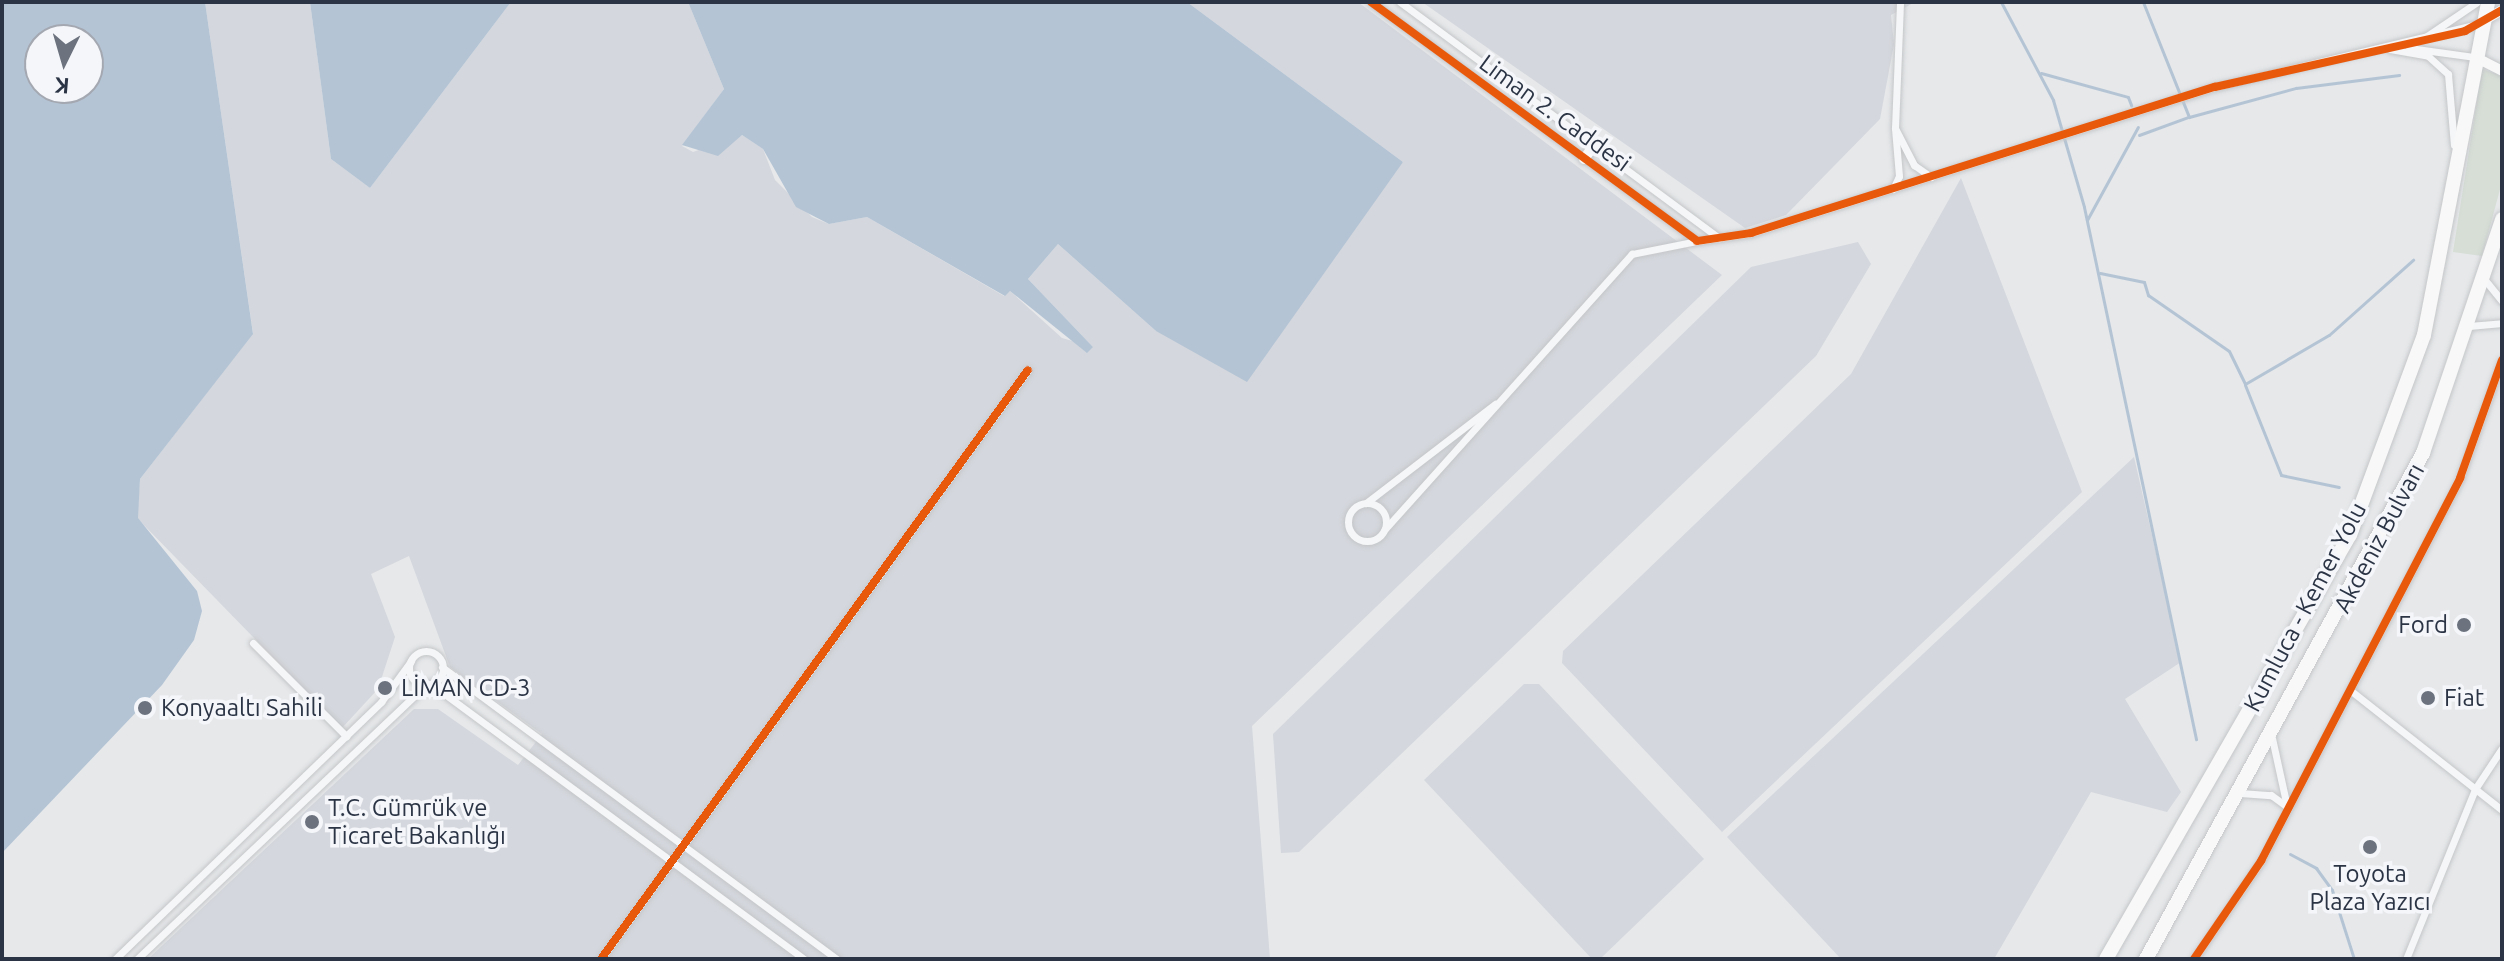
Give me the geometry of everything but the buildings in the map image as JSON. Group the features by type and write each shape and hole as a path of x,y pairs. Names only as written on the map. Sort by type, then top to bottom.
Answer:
{"highway":[{"name":"Kumluca - Kemer Yolu","path":"2106,959 2350,535 2424,335 2488,2"},
{"name":"Akdeniz Bulvarı","path":"2146,959 2272,738 2423,453 2485,280 2502,219"}],"street":[{"name":"Liman 2. Caddesi","path":"1371,2 1697,241"},
{"name":"Liman 2. Caddesi","path":"1400,2 1719,238"},
{"path":"1893,189 1899,176 1895,128 1900,2"},
{"path":"2412,42 2451,26 2477,2"},
{"path":"1510,393 1350,513 1350,531 1371,541 1385,529 1510,393 1632,254 1719,238 1893,189 2201,92 2339,54 2412,42 2482,23 2502,10"},
{"name":"Kumluca - Kemer Yolu","path":"2390,49 2428,56 2448,74 2456,108 2453,184"},
{"name":"Kumluca - Kemer Yolu","path":"2339,54 2390,49 2475,57 2502,71"},
{"path":"1895,128 1914,165 1931,177"},
{"path":"1584,159 1594,145"},
{"path":"2485,280 2502,301"},
{"path":"2469,326 2502,323"},
{"path":"2194,959 2261,861 2460,478 2502,360"},
{"path":"601,959 1028,370"},
{"path":"1366,503 1383,510 1385,529"},
{"path":"253,643 346,736"},
{"path":"115,959 346,736 411,661 430,652 442,667 585,778 837,959"},
{"path":"411,661 411,675 429,684 670,864 804,959"},
{"path":"137,959 429,684 442,667"},
{"path":"2350,690 2502,810"},
{"path":"2272,738 2287,807"},
{"path":"2406,959 2475,789 2502,748"},
{"path":"574,792 585,778"},
{"path":"2240,793 2271,795 2287,807"}],"shaded area":[{"path":"205,2 310,2 331,159 370,188 511,2 688,2 724,89 682,146 693,152 742,135 763,149 775,180 812,217 829,224 867,217 1004,296 1010,291 1062,338 1093,347 1028,279 1058,244 1156,331 1403,162 1187,2 1358,2 1722,275 1252,726 1270,959 148,959 414,709 438,709 518,765 542,734 450,667 409,556 371,574 395,637 378,689 342,728 137,518 140,479 253,333"},
{"path":"1422,2 1915,2 1891,15 1894,44 1880,119 1786,215 1745,228"},
{"path":"2482,69 2502,76 2502,182 2482,256 2453,252"},
{"path":"1961,178 2082,492 1722,832 1562,663 1563,651 1851,374"},
{"path":"1858,242 1871,264 1816,356 1299,852 1281,853 1273,734 1751,267"},
{"path":"2134,457 2181,662 2125,699 2181,792 2167,812 2091,792 1994,959 1841,959 1727,837"},
{"path":"1524,684 1539,684 1704,859 1600,959 1592,959 1424,780"}],"water":[{"path":"2,2 205,2 253,334 140,479 138,518 197,591 202,611 194,640 162,685 2,853"},
{"path":"310,2 511,2 370,188 331,159"},
{"path":"688,2 1187,2 1403,162 1247,382 1156,331 1058,244 1028,279 1093,347 1087,353 1010,291 1005,296 867,217 829,224 796,207 763,149 742,135 718,156 682,145 724,89"}],"waterway":[{"path":"2001,2 2053,100 2084,207 2196,739"},
{"path":"2143,2 2189,117 2296,88 2399,75"},
{"path":"2041,73 2128,97 2131,105"},
{"path":"2139,135 2188,117"},
{"path":"2087,220 2138,127"},
{"path":"2100,273 2144,282 2148,295 2229,351 2245,384 2329,335 2413,260"},
{"path":"2245,385 2281,475 2339,487"},
{"path":"2290,854 2316,868 2332,890 2354,959"}],"cycle path":[{"path":"1371,2 1697,241 1751,233 2215,87 2465,31 2502,10"},
{"path":"2194,959 2261,861 2460,478 2502,360"},
{"path":"601,959 1028,370"}],"place":[{"name":"Ford","path":"2464,625"},
{"name":"LİMAN CD-3","path":"385,688"},
{"name":"Fiat","path":"2428,698"},
{"name":"Konyaaltı Sahili","path":"145,708"},
{"name":"T.C. Gümrük ve Ticaret Bakanlığı","path":"312,822"},
{"name":"Toyota Plaza Yazıcı","path":"2370,847"}]}
